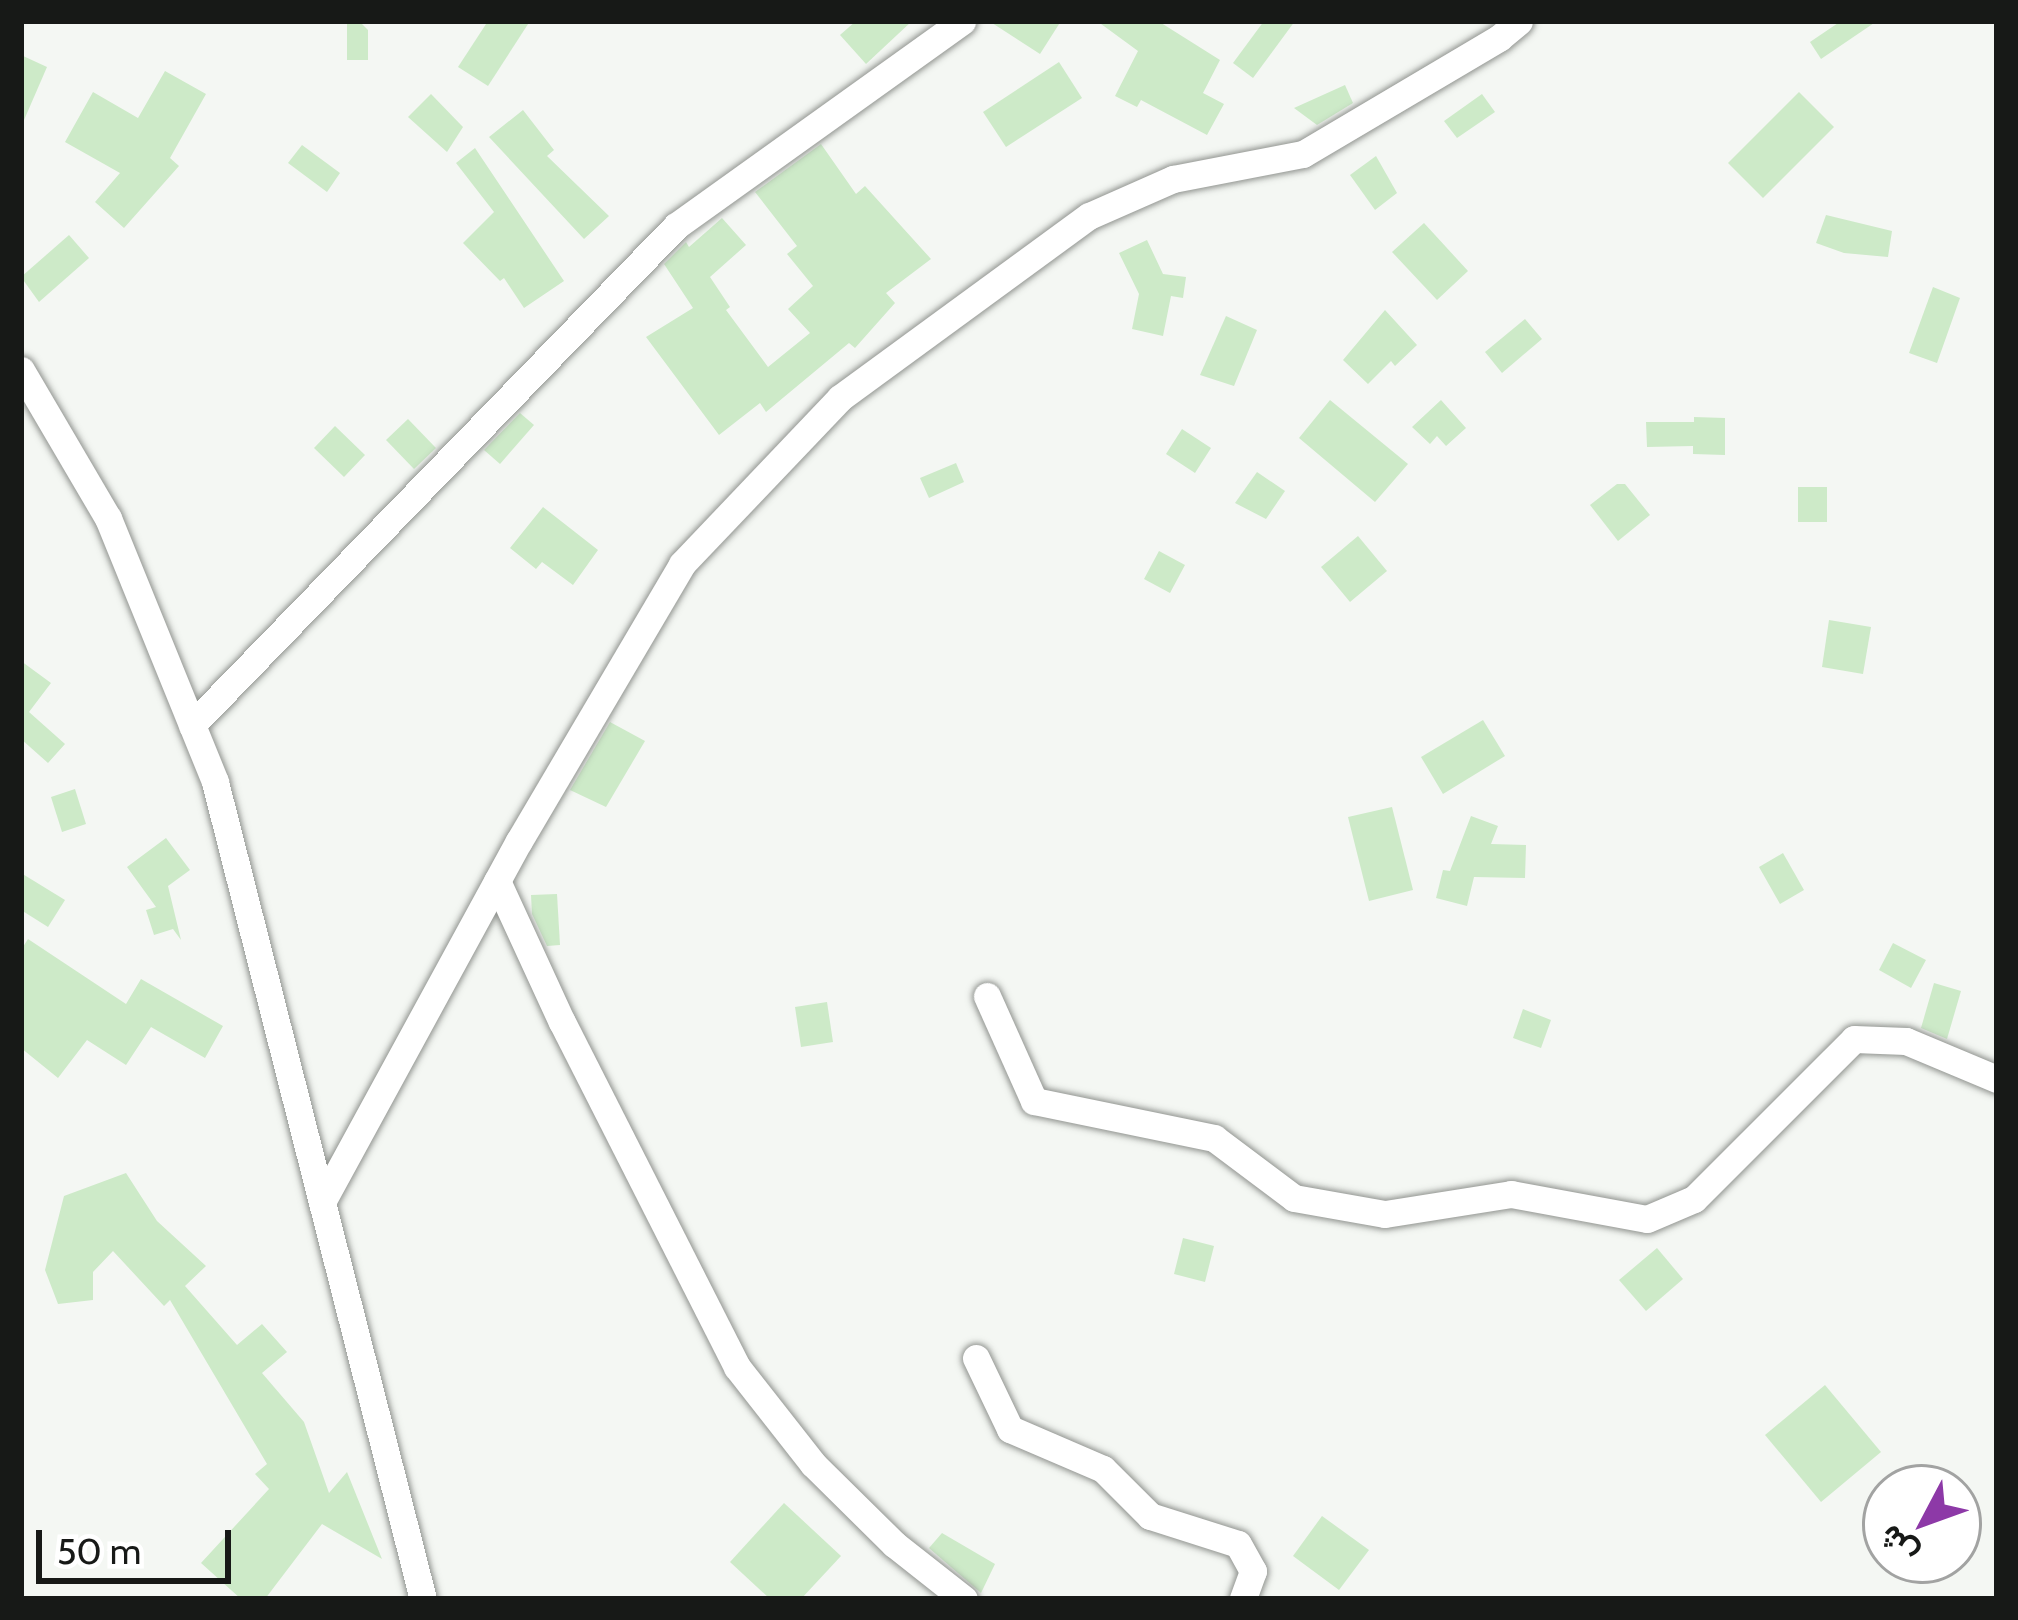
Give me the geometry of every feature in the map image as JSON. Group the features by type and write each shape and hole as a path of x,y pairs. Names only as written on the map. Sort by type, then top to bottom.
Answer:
{"street":[{"path":"192,724 676,226 962,21"},
{"path":"322,1202 497,881 682,564 839,398 1089,216 1173,179 1303,154 1499,38 1519,21"},
{"path":"21,370 109,518 215,782 423,1599"},
{"path":"497,881 562,1022 737,1367 813,1464 894,1544 964,1599"},
{"path":"987,996 1034,1101 1214,1138 1294,1198 1385,1214 1511,1194 1648,1220 1694,1199 1854,1039 1906,1041 1997,1079"},
{"path":"976,1358 1010,1429 1103,1469 1150,1516 1238,1544 1253,1571 1243,1599"}],"building":[{"path":"347,21 359,21 368,30 368,60 347,60"},
{"path":"488,21 530,21 488,86 458,67"},
{"path":"856,21 912,21 866,64 840,35"},
{"path":"989,21 1061,21 1040,54"},
{"path":"1097,21 1158,21 1220,60 1203,93 1224,104 1207,135 1141,100 1137,107 1115,96 1138,51"},
{"path":"1264,21 1295,21 1253,78 1233,63"},
{"path":"1841,21 1877,21 1821,59 1810,42"},
{"path":"21,55 47,67 21,127"},
{"path":"1059,62 1082,98 1006,147 983,112"},
{"path":"165,71 206,94 170,158 179,166 124,228 95,202 120,173 65,142 93,92 138,118"},
{"path":"1345,85 1353,103 1317,125 1294,108"},
{"path":"1799,92 1834,127 1763,198 1728,163"},
{"path":"431,94 463,127 447,152 408,117"},
{"path":"1482,94 1495,112 1457,138 1444,121"},
{"path":"523,110 554,150 547,156 609,216 584,239 489,137"},
{"path":"821,144 856,194 865,186 931,259 886,293 895,303 855,348 849,343 766,412 760,403 719,435 646,337 693,308 664,264 722,218 746,245 710,277 730,307 726,310 768,367 810,333 788,309 813,286 787,254 797,246 755,192"},
{"path":"302,145 340,173 327,192 288,163"},
{"path":"475,148 564,281 524,308 504,278 500,281 463,243 494,212 456,163"},
{"path":"1376,156 1397,193 1375,210 1350,175"},
{"path":"1826,215 1892,231 1888,257 1844,253 1816,243"},
{"path":"1424,223 1468,271 1437,300 1392,252"},
{"path":"69,235 89,258 39,302 21,277"},
{"path":"1147,240 1163,274 1186,277 1183,298 1171,296 1163,336 1132,329 1139,294 1119,253"},
{"path":"1933,287 1960,298 1937,363 1909,353"},
{"path":"1385,310 1417,345 1395,366 1391,361 1368,384 1343,360"},
{"path":"1226,316 1257,330 1234,386 1200,375"},
{"path":"1525,319 1542,339 1502,373 1485,352"},
{"path":"1330,400 1408,464 1375,502 1299,438"},
{"path":"1441,400 1466,428 1446,446 1437,436 1430,444 1412,427"},
{"path":"520,413 534,425 500,464 484,450"},
{"path":"1694,417 1725,418 1725,455 1693,454 1693,446 1647,447 1646,422 1694,422"},
{"path":"408,419 436,448 414,469 386,440"},
{"path":"335,426 365,455 344,477 314,448"},
{"path":"1182,429 1211,448 1195,473 1166,454"},
{"path":"956,463 964,482 929,498 920,478"},
{"path":"1257,472 1285,491 1266,519 1235,503"},
{"path":"1617,484 1625,484 1650,515 1618,541 1590,505"},
{"path":"1798,487 1827,487 1827,522 1798,522"},
{"path":"543,507 598,550 573,585 542,562 536,569 510,548"},
{"path":"1358,536 1387,571 1350,602 1321,567"},
{"path":"1159,551 1185,565 1170,593 1144,579"},
{"path":"1829,620 1871,627 1863,674 1822,667"},
{"path":"21,661 51,683 29,712 65,744 48,763 21,739"},
{"path":"1483,720 1505,756 1443,794 1421,757"},
{"path":"610,722 645,741 606,807 570,790"},
{"path":"75,789 86,824 62,832 51,797"},
{"path":"1392,807 1413,890 1369,901 1348,817"},
{"path":"1471,816 1498,826 1491,844 1526,845 1525,878 1474,877 1467,906 1436,898 1443,870 1450,871"},
{"path":"166,838 190,870 168,886 181,940 173,929 154,935 146,910 156,907 127,867"},
{"path":"1783,853 1804,890 1780,904 1759,867"},
{"path":"21,873 65,900 48,927 21,910"},
{"path":"557,894 560,945 547,946 532,914 531,895"},
{"path":"28,939 126,1004 141,979 223,1026 205,1058 151,1027 126,1065 87,1040 58,1078 21,1048 21,950"},
{"path":"1893,943 1926,960 1911,988 1879,970"},
{"path":"1934,983 1961,991 1947,1039 1921,1028"},
{"path":"827,1002 833,1042 801,1047 795,1007"},
{"path":"1523,1009 1551,1020 1541,1048 1513,1038"},
{"path":"126,1173 157,1221 206,1266 185,1286 237,1345 262,1324 287,1352 262,1373 304,1422 329,1493 347,1472 382,1559 322,1524 265,1599 241,1599 201,1563 269,1489 255,1474 267,1464 170,1300 164,1306 113,1251 93,1272 93,1300 58,1304 45,1270 64,1196"},
{"path":"1183,1238 1214,1246 1205,1282 1174,1274"},
{"path":"1657,1248 1683,1279 1646,1311 1619,1280"},
{"path":"1825,1385 1881,1452 1821,1502 1765,1435"},
{"path":"784,1503 841,1556 801,1599 770,1599 730,1562"},
{"path":"1322,1516 1369,1550 1339,1590 1293,1556"},
{"path":"942,1533 995,1564 981,1593 929,1548"}]}
